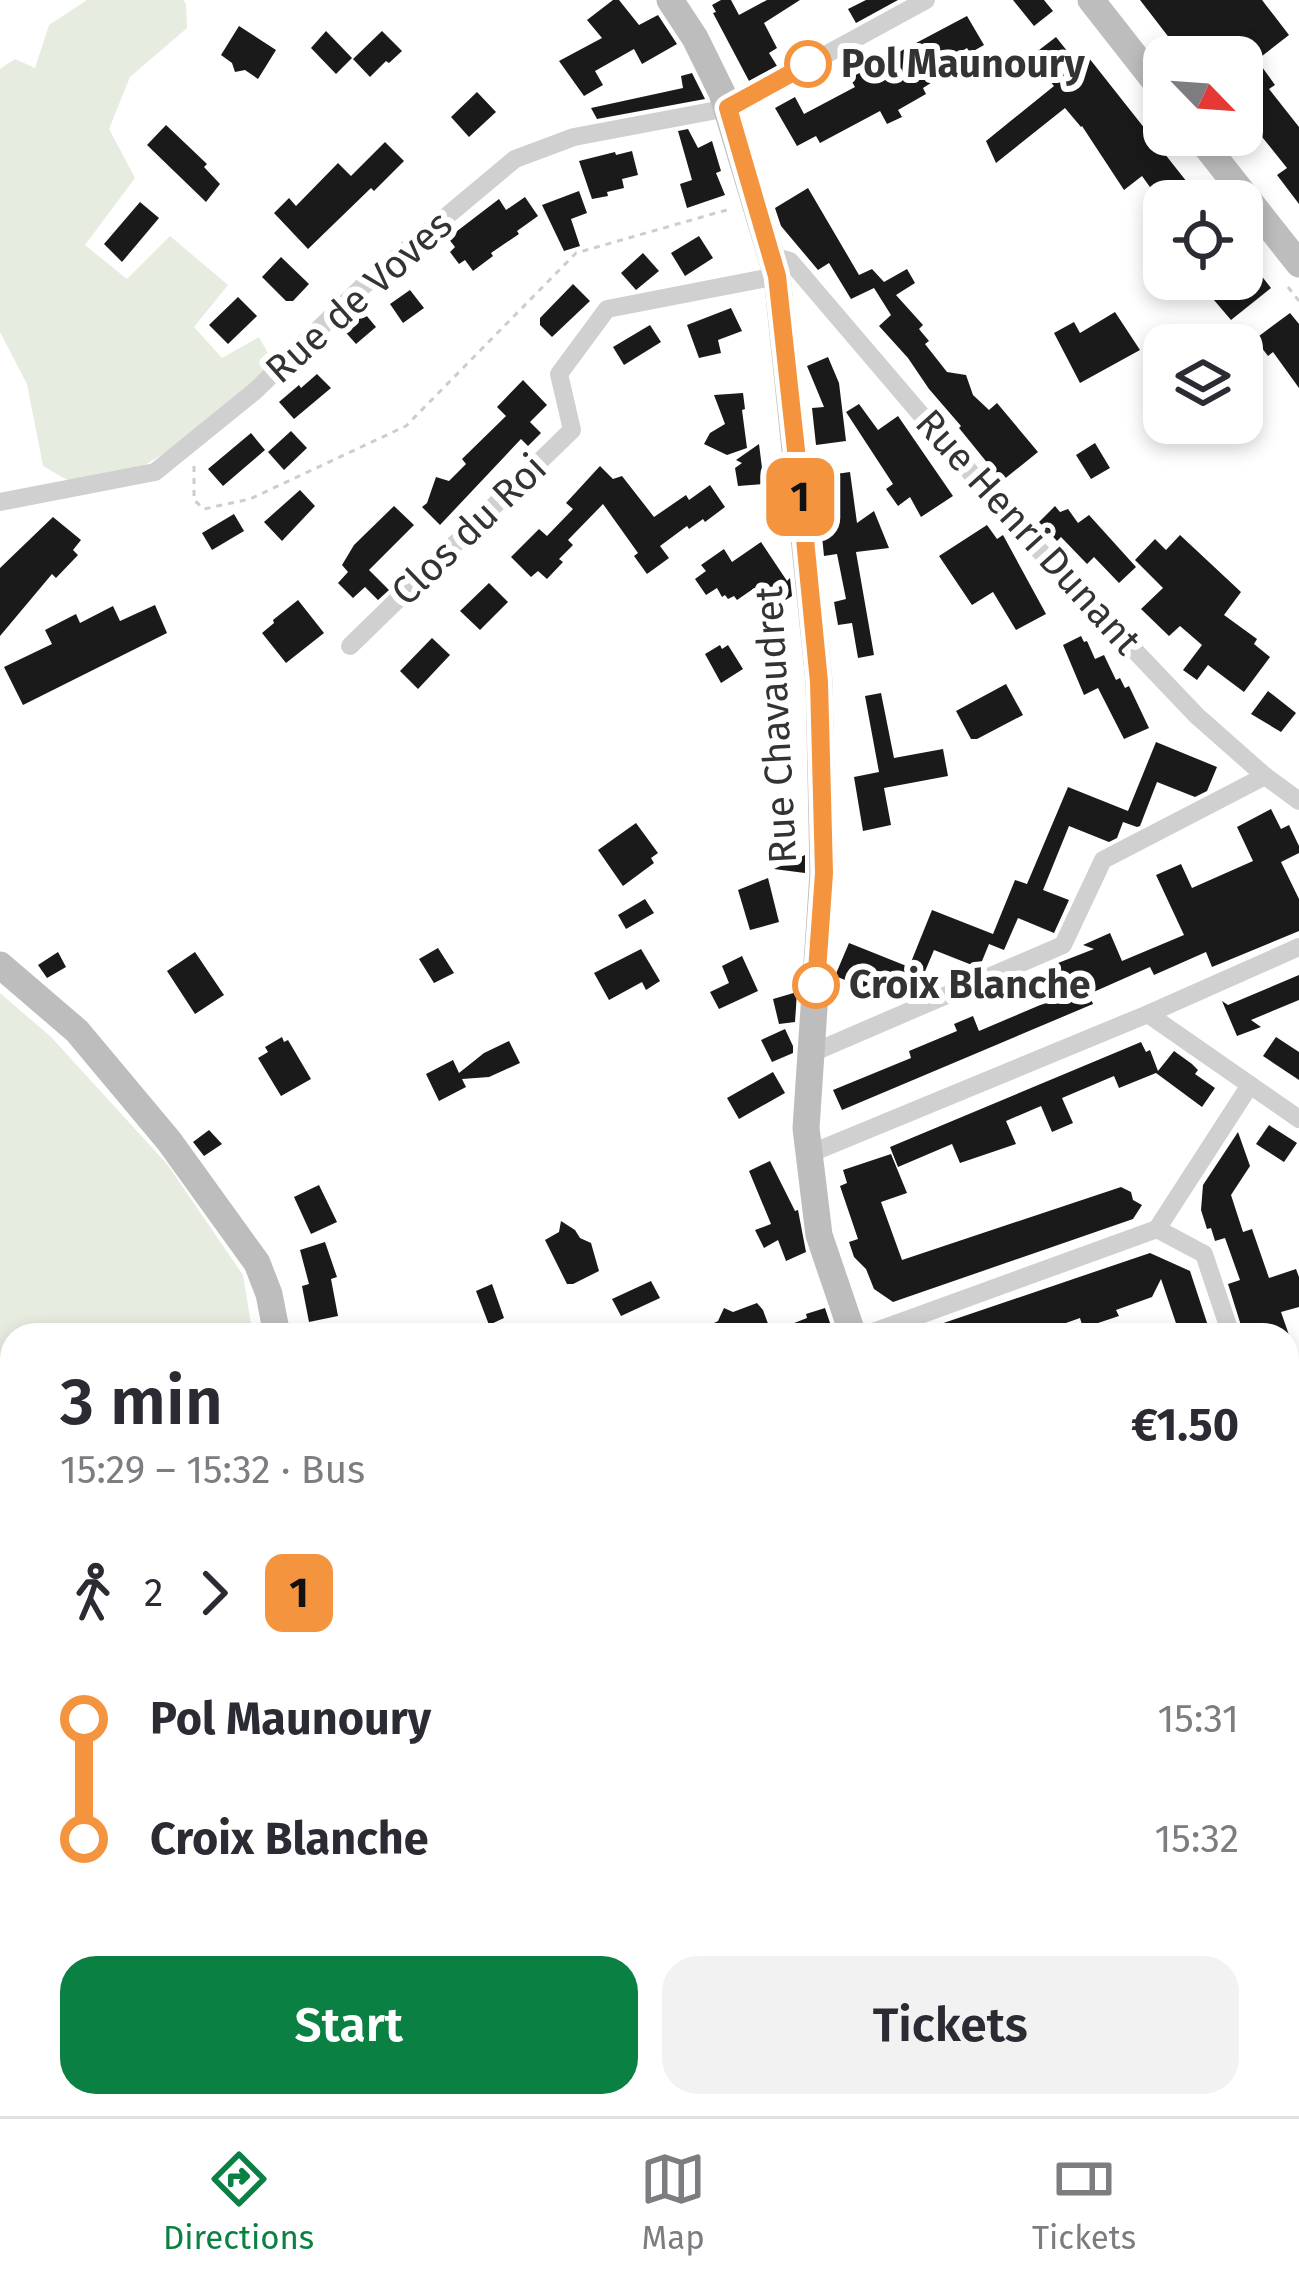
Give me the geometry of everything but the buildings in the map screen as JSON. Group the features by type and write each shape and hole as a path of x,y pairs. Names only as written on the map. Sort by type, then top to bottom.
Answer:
{"street":[{"name":"Rue Chavaudret","path":"670,0 695,38 728,108 773,266 819,682 824,873 806,1128 819,1235 853,1323"},
{"name":"Rue de Voves","path":"0,502 155,472 255,391 363,286 515,159 574,136 728,108 926,0"},
{"path":"1090,0 1143,67"},
{"path":"1214,156 1299,264"},
{"name":"Rue Henri Dunant","path":"773,266 790,261 1017,527 1197,716 1299,801"},
{"name":"Clos du Roi","path":"350,646 572,430 559,374 607,309 773,266"},
{"path":"812,1053 1063,945 1103,860 1265,776"},
{"path":"809,1154 1299,947"},
{"path":"0,965 77,1031 169,1141 257,1263 275,1323"},
{"path":"1148,1014 1299,1118"},
{"path":"877,1323 1157,1229 1250,1085"},
{"path":"1157,1229 1204,1254 1228,1323"}],"path":[{"path":"193,441 194,500 204,509 250,499 406,426 576,253 754,202"}],"shaded area":[{"path":"87,0 183,0 187,28 130,77 109,129 135,178 85,245 127,279 170,236 228,285 194,327 222,358 259,337 274,364 176,446 143,466 69,481 43,466 27,384 0,332 0,69 15,59 35,68 49,25"},
{"path":"0,993 51,1037 167,1164 243,1275 251,1323 0,1323"}],"bus line":[{"name":"1","path":"808,64 728,108 777,276 799,478 819,682 824,873 816,985"}],"place":[{"name":"Pol Maunoury","path":"808,64"},
{"name":"Croix Blanche","path":"816,985"}]}
